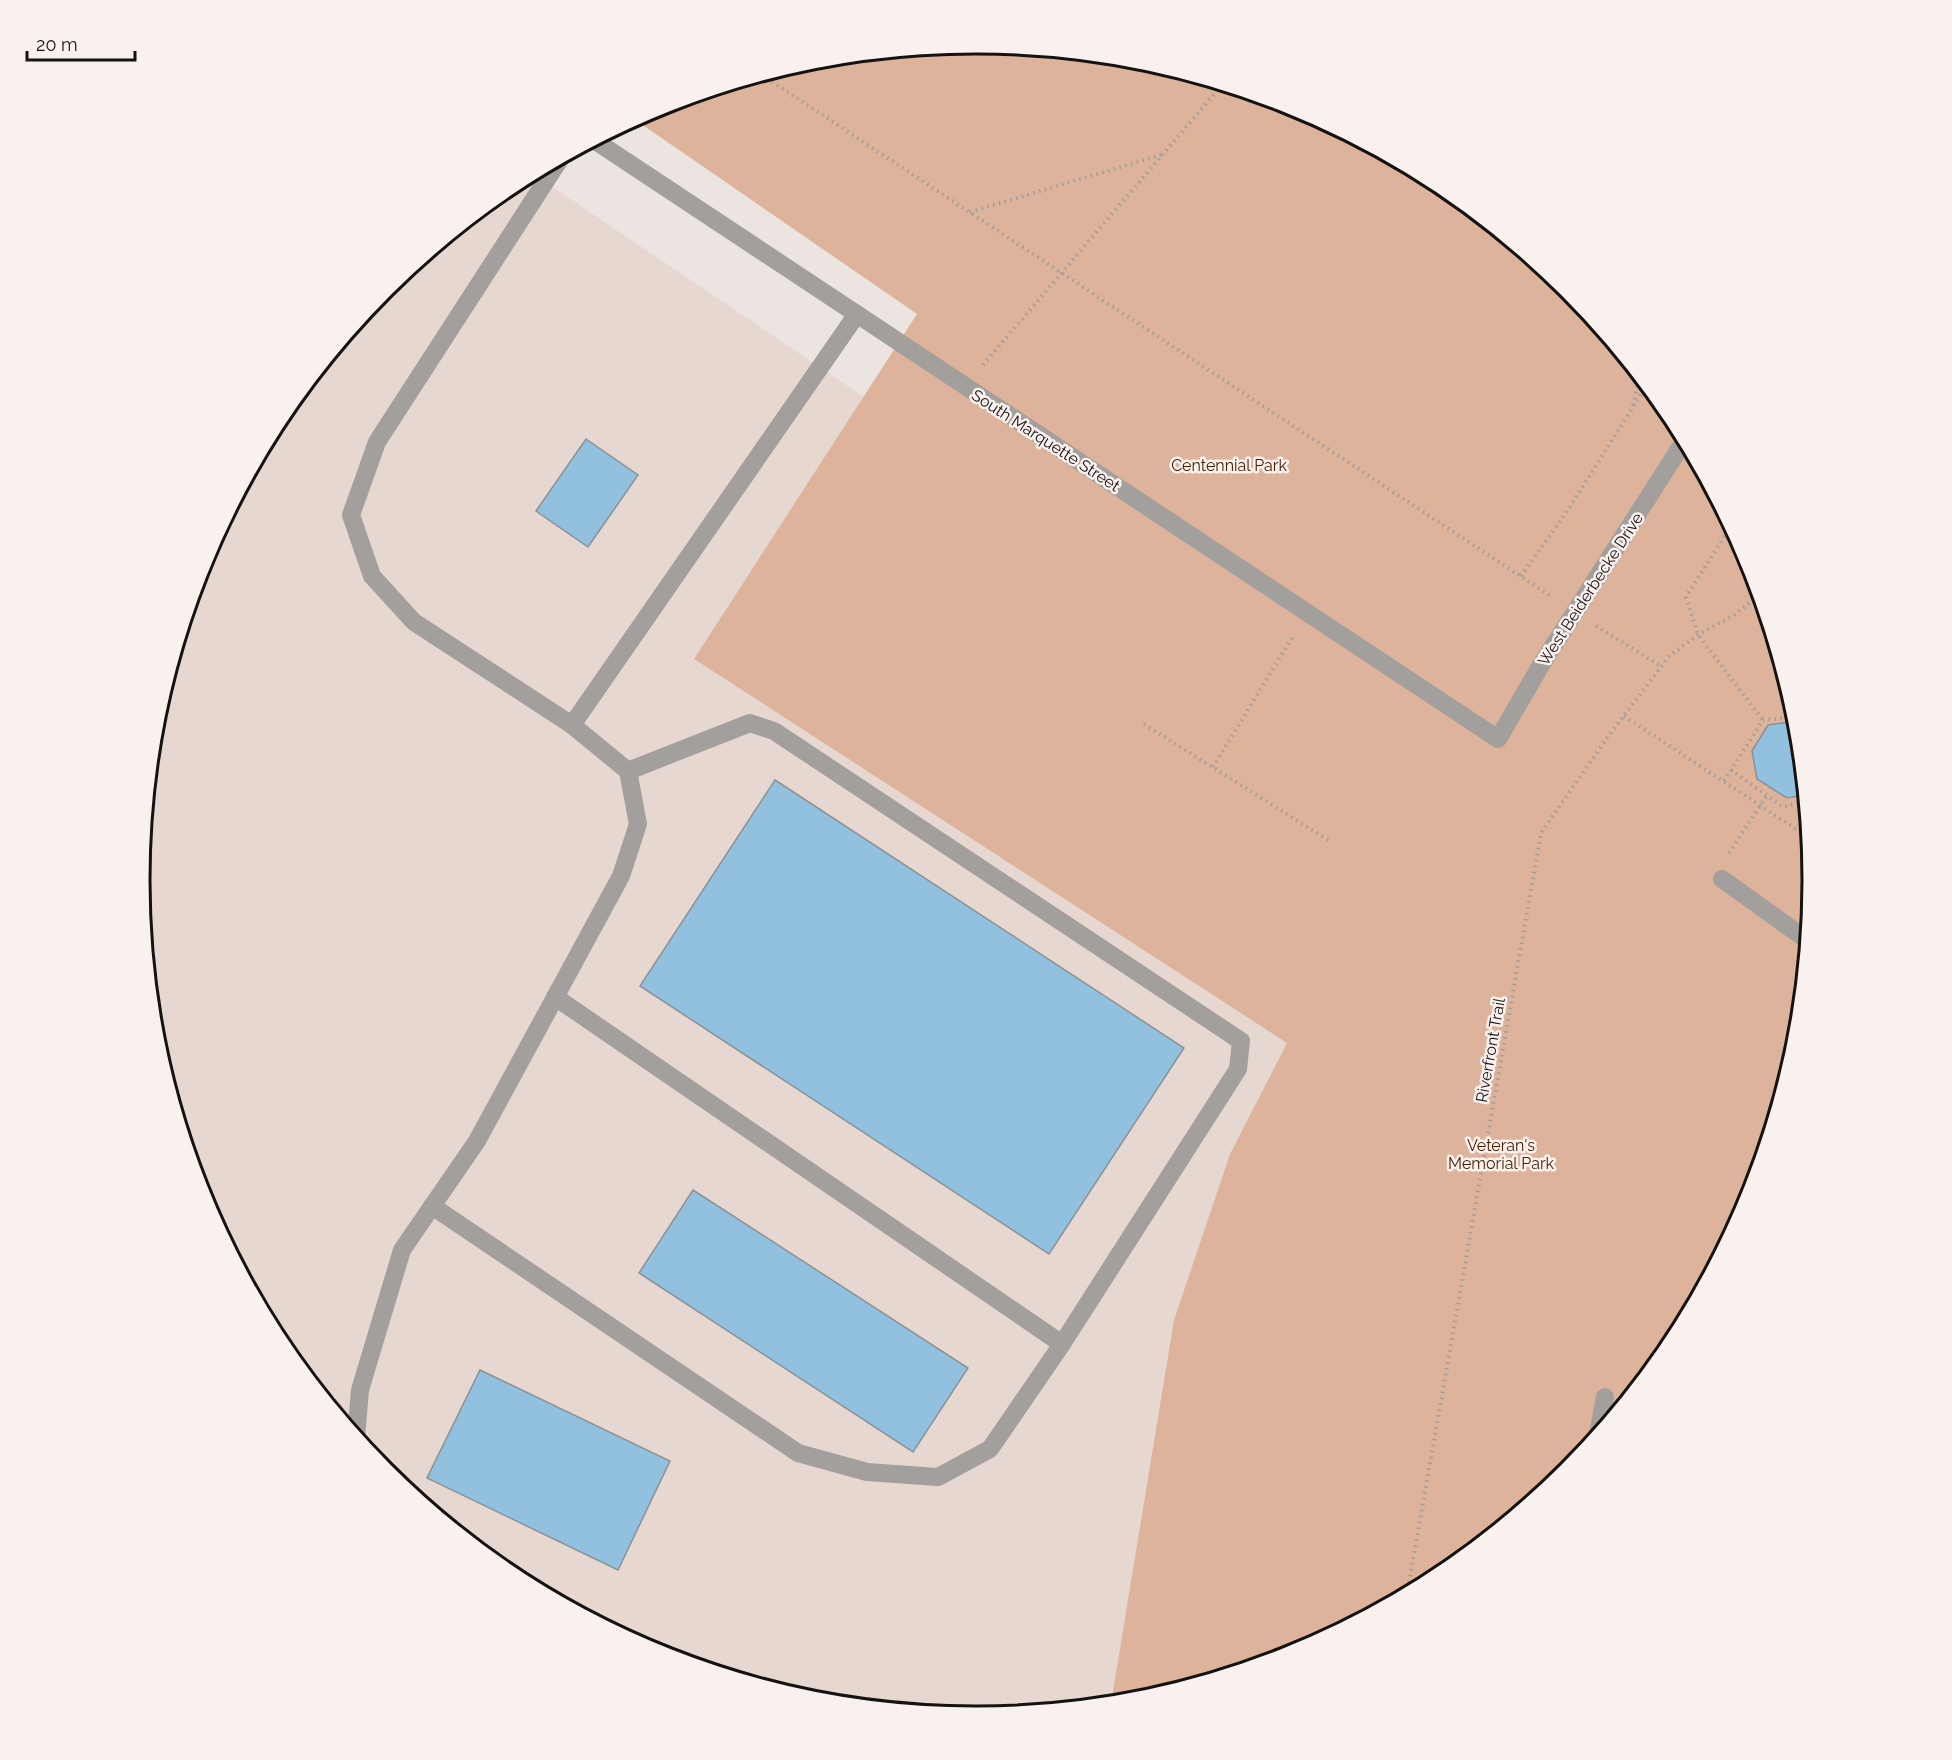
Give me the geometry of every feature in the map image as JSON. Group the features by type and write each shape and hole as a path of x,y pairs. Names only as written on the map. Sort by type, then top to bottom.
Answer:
{"street":[{"name":"South Marquette Street","path":"601,145 1498,739"},
{"path":"358,1428 360,1390 402,1250 477,1141 621,876 638,824 628,771 572,725 414,622 372,576 351,515 376,442 552,172"},
{"path":"572,725 857,314"},
{"name":"West Beiderbecke Drive","path":"1498,739 1541,665 1680,448"},
{"path":"432,1206 798,1453 867,1472 938,1477 990,1449 1062,1344 1238,1069 1240,1041 774,731 750,723 628,771"},
{"path":"1722,879 1800,935"},
{"path":"555,997 1062,1344"},
{"path":"1601,1421 1605,1397"}],"path":[{"path":"770,80 1575,612 1661,666"},
{"path":"965,386 1217,90"},
{"path":"970,212 1161,155"},
{"path":"1631,411 1637,386"},
{"path":"1521,576 1568,510 1642,393"},
{"path":"1726,534 1686,597 1698,635 1762,720"},
{"name":"Riverfront Trail","path":"1409,1583 1541,832 1670,655 1698,635 1734,615 1753,600"},
{"path":"1213,768 1308,613"},
{"path":"1624,716 1800,832"},
{"path":"1762,720 1786,718"},
{"path":"1724,781 1762,720"},
{"path":"1144,724 1328,840"},
{"path":"1731,770 1783,807 1798,803"},
{"path":"1728,854 1767,795"}],"shaded area":[{"path":"540,179 864,397 694,659 1287,1043 1230,1154 1174,1320 1112,1694 1030,1704 976,1706 868,1699 762,1678 660,1643 611,1621 563,1595 517,1567 473,1535 431,1501 392,1464 355,1425 321,1383 289,1339 261,1293 235,1245 194,1146 178,1094 157,988 150,880 152,826 157,772 178,666 194,614 235,515 289,421 321,377 355,335 431,259 473,225"}],"green space":[{"path":"976,54 1084,61 1190,82 1242,98 1341,139 1435,193 1521,259 1597,335 1663,421 1717,515 1758,614 1774,666 1795,772 1802,880 1800,934 1795,988 1774,1094 1758,1146 1717,1245 1663,1339 1631,1383 1597,1425 1521,1501 1435,1567 1389,1595 1341,1621 1242,1662 1190,1678 1112,1694 1174,1320 1230,1154 1287,1043 694,659 917,314 643,125 710,98 762,82 815,70 868,61"}],"building":[{"path":"586,439 638,475 588,547 536,511"},
{"path":"1787,722 1797,796 1787,798 1757,779 1752,751 1768,725"},
{"path":"775,780 1184,1048 1049,1254 640,986"},
{"path":"693,1190 968,1368 913,1452 639,1273"},
{"path":"480,1370 670,1461 618,1570 427,1478"}],"park label":[{"name":"Centennial Park","path":"1229,465"},
{"name":"Veteran's Memorial Park","path":"1501,1154"}]}
